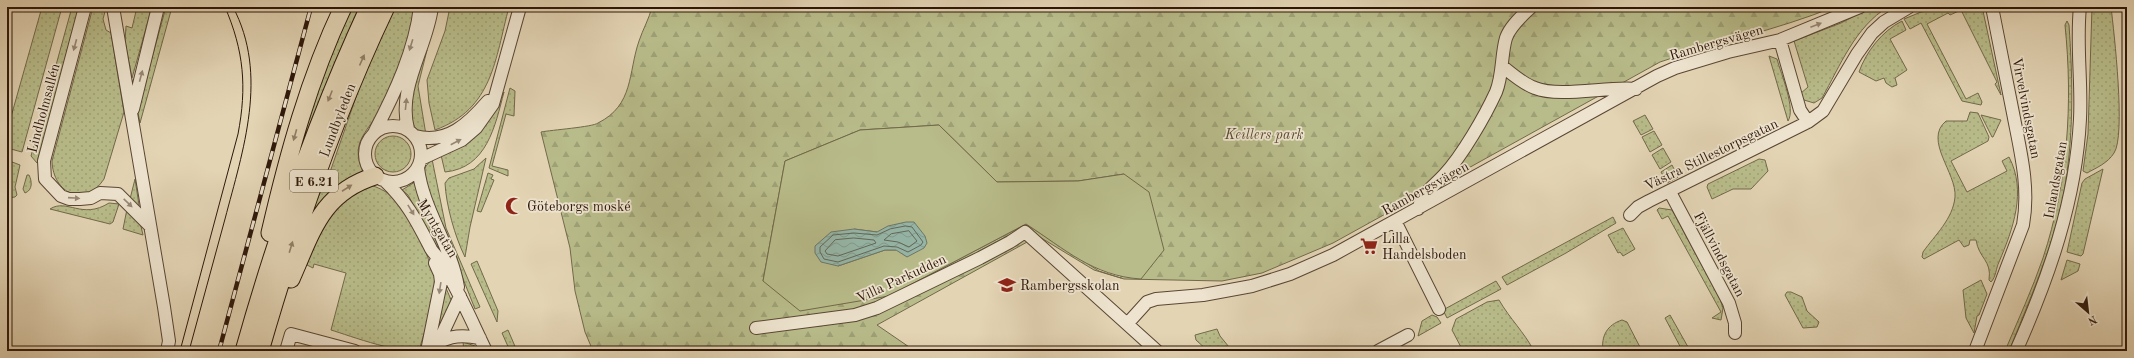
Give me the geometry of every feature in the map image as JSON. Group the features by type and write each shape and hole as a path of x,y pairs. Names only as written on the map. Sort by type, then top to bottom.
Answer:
{"highway":[{"path":"246,345 285,171 308,92 326,43 343,7"},
{"name":"Lundbyleden","path":"246,345 284,222 310,148 340,73 376,10"},
{"name":"Lundbyleden","path":"260,351 298,224 351,85 376,10"},
{"path":"260,351 312,233 324,210 342,191 352,185 380,178"}],"street":[{"name":"Lindholmsallén","path":"85,7 43,168 45,179 61,196 69,199 91,198 100,193 118,194 150,226"},
{"path":"113,7 169,341 167,351"},
{"path":"131,114 158,7"},
{"path":"420,7 417,24 400,77 376,131 369,139 365,153 368,168 380,178 400,181 413,174 420,163 462,140 476,128 494,104 497,88 520,7"},
{"path":"420,163 420,143 412,132 405,118 409,85 432,7"},
{"path":"1418,209 1421,199 1429,188 1444,176 1485,113 1497,91 1506,36 1519,19 1531,7"},
{"name":"Rambergsvägen","path":"1128,323 1147,302 1156,299 1225,292 1290,274 1333,255 1675,68 1728,52 1780,40 1860,7"},
{"name":"Västra Stillestorpsgatan","path":"1630,215 1638,207 1808,122 1823,110 1857,54 1872,33 1884,22 1909,7"},
{"name":"Virvelvindsgatan","path":"1975,351 2023,226 2026,208 2026,191 2018,140 1992,7"},
{"name":"Inlandsgatan","path":"2016,351 2054,254 2070,191 2080,118 2080,7"},
{"path":"1780,40 1800,110 1808,122"},
{"path":"1502,66 1536,88 1572,91 1614,88 1636,89"},
{"path":"376,131 386,126 397,125 432,139 452,132 475,115 497,88"},
{"name":"Myntgatan","path":"420,163 421,188 453,263 460,296"},
{"name":"Myntgatan","path":"380,178 408,206 432,251 441,263 460,296 486,351"},
{"name":"Fjällvindsgatan","path":"1670,192 1729,303 1735,322 1735,333"},
{"path":"1395,221 1439,309"},
{"name":"Villa Parkudden","path":"756,328 851,316 877,308 992,252 1025,232 1128,323"},
{"path":"427,351 441,282 432,251"},
{"path":"427,351 439,340 460,296"},
{"path":"1128,323 1157,351"},
{"path":"286,351 291,334 355,351"},
{"path":"1378,351 1408,335"},
{"path":"439,340 460,336 480,338"}],"green space":[{"path":"42,7 62,7 22,152 7,148 7,131"},
{"path":"72,7 79,7 37,163 31,156"},
{"path":"93,7 108,7 106,8 103,19 106,30 111,33 124,112 104,179 96,188 88,193 79,195 64,189 58,182 52,161"},
{"path":"137,7 152,7 132,78 125,42 126,26 132,28"},
{"path":"166,7 172,7 140,123 138,113 140,101"},
{"path":"349,7 361,7 298,158 293,157"},
{"path":"395,7 415,7 410,32 399,70 389,94 360,142 358,151 364,174 344,182 330,194 324,200 307,226 308,218 329,175 364,74"},
{"path":"450,7 509,7 495,63 480,96 469,109 454,121 435,130 429,103 427,80 445,31"},
{"name":"Keillers park","path":"652,7 1834,7 1769,29 1660,62 1333,243 1262,273 1222,281 1124,279 1094,270 1038,236 877,325 915,351 593,351 585,332 575,291 570,248 541,132 595,124 610,116 624,98 639,41","holes":["939,125 997,182 1078,181 1124,174 1121,278 1099,271 1026,224 889,296 763,281 785,161 860,130"]},
{"path":"1872,7 1888,7 1876,15 1857,36 1842,60 1822,98 1814,103 1804,100 1800,94 1808,87 1794,41 1841,23"},
{"path":"1949,7 1981,7 1983,11 2001,95 1995,84 1997,82 1961,10 1950,15 1948,13 1927,24 1966,99 1978,93 1982,102 1981,105 1962,101 1921,23 1910,29 1904,19 1921,12"},
{"path":"2092,7 2111,7 2118,83 2119,127 2114,153 2105,162 2087,173 2083,171 2088,134"},
{"path":"1902,21 1906,30 1890,39 1907,70 1895,78 1897,85 1892,87 1886,83 1884,78 1876,81 1859,72 1870,50 1881,36"},
{"path":"2067,21 2069,25 2072,111 2067,176 2058,217 2046,256 2009,351 2005,351 2030,293 2043,258 2058,201 2063,172 2068,113 2065,25"},
{"path":"427,50 418,86 426,135 417,131 412,122 411,110 414,82"},
{"path":"1769,56 1777,59 1784,82 1790,108 1790,116 1788,121"},
{"path":"510,88 515,91 514,116 506,114 492,166 508,170 508,176 489,168"},
{"path":"504,92 492,131 480,154 471,163 459,169 445,172 441,155 495,110"},
{"path":"1970,112 1978,113 1989,137 1988,141 1951,161 1967,192 2007,171 2002,161 2009,157 2017,183 2016,210 2013,223 1995,275 1991,282 1989,280 1989,268 1976,240 1970,240 1969,245 1964,247 1959,240 1924,259 1922,257 1923,252 1947,220 1954,205 1954,188 1939,147 1938,138 1940,129 1946,121 1967,121"},
{"path":"1645,115 1653,129 1641,135 1633,121"},
{"path":"1981,115 2001,120 1993,137 1992,137"},
{"path":"939,125 997,182 1078,181 1124,174 1149,192 1164,250 1141,279 1124,277 1108,273 1080,260 1026,224 889,296 800,311 763,281 785,161 860,130","holes":["854,229 877,232 896,250 885,250 838,266"]},
{"path":"1654,131 1662,145 1650,152 1642,137"},
{"path":"396,136 406,141 410,147 410,161 406,167 400,171 390,172 380,167 376,161 375,151 380,141 386,137"},
{"path":"1663,148 1671,162 1660,169 1652,155"},
{"path":"486,158 470,227 465,257 452,221 447,201 445,183 449,178 474,169"},
{"path":"432,159 446,228 480,307 475,309 422,175 426,166"},
{"path":"1759,159 1765,160 1768,171 1751,189 1733,189 1712,199 1707,187 1708,184"},
{"path":"7,160 20,165 15,187 17,195 15,197 7,198"},
{"path":"1672,165 1678,177 1667,183 1661,172"},
{"path":"2103,169 2083,254 2081,256 2067,252 2082,183 2085,179"},
{"path":"488,173 493,175 491,179 494,180 481,212 477,211"},
{"path":"27,175 30,177 31,188 25,193 23,189"},
{"path":"135,179 139,205 137,206 130,199"},
{"path":"415,182 446,265 408,195 402,190"},
{"path":"370,185 381,189 392,196 399,203 420,239 435,278 436,288 432,309 420,347 413,350 391,348 331,330 346,273 314,264 313,268 307,265 311,249 340,200"},
{"path":"109,203 119,204 113,222 110,224 50,209 56,206 63,206 91,210"},
{"path":"1659,208 1672,210 1720,299 1723,308 1721,320 1712,318 1721,312 1668,216 1662,219 1657,210"},
{"path":"127,209 140,222 143,235 123,229"},
{"path":"1613,217 1616,223 1566,253 1507,285 1502,277"},
{"path":"1623,228 1635,249 1623,256 1620,252 1618,253 1608,235"},
{"path":"2067,260 2080,264 2078,271 2061,280"},
{"path":"477,261 498,311 497,322 471,264"},
{"path":"1981,280 1987,294 1979,315 1977,316 1974,333 1966,318 1963,290"},
{"path":"1496,281 1501,289 1447,318 1443,310"},
{"path":"446,288 452,302 440,329 436,332"},
{"path":"1787,292 1791,292 1802,297 1807,311 1819,322 1817,327 1803,328 1785,295"},
{"path":"1499,300 1534,351 1463,351 1452,330 1456,319 1487,302"},
{"path":"1432,315 1437,317 1441,323 1418,336 1422,321"},
{"path":"1670,315 1688,347 1682,350 1665,318"},
{"path":"1622,320 1627,322 1642,351 1603,351 1603,341 1606,332 1612,325"},
{"path":"1217,329 1220,336 1229,347 1223,351 1208,351 1196,340 1195,335"},
{"path":"508,330 517,351 510,351 502,333"},
{"path":"463,342 475,346 479,351 464,351"}],"water":[{"path":"906,222 914,222 925,236 927,243 924,248 907,257 896,250 885,250 838,266 821,262 815,253 815,246 831,232 854,229 877,232 888,226"}],"tram line":[{"path":"180,351 238,134 241,117 243,85 240,54 225,7"},
{"path":"189,351 239,166 249,113 251,86 249,59 244,33 233,7"}],"railway":[{"path":"219,351 311,7"}],"place":[{"name":"Göteborgs moské","path":"514,206"},
{"name":"Lilla Handelsboden","path":"1369,246"},
{"name":"Rambergsskolan","path":"1007,285"}]}
